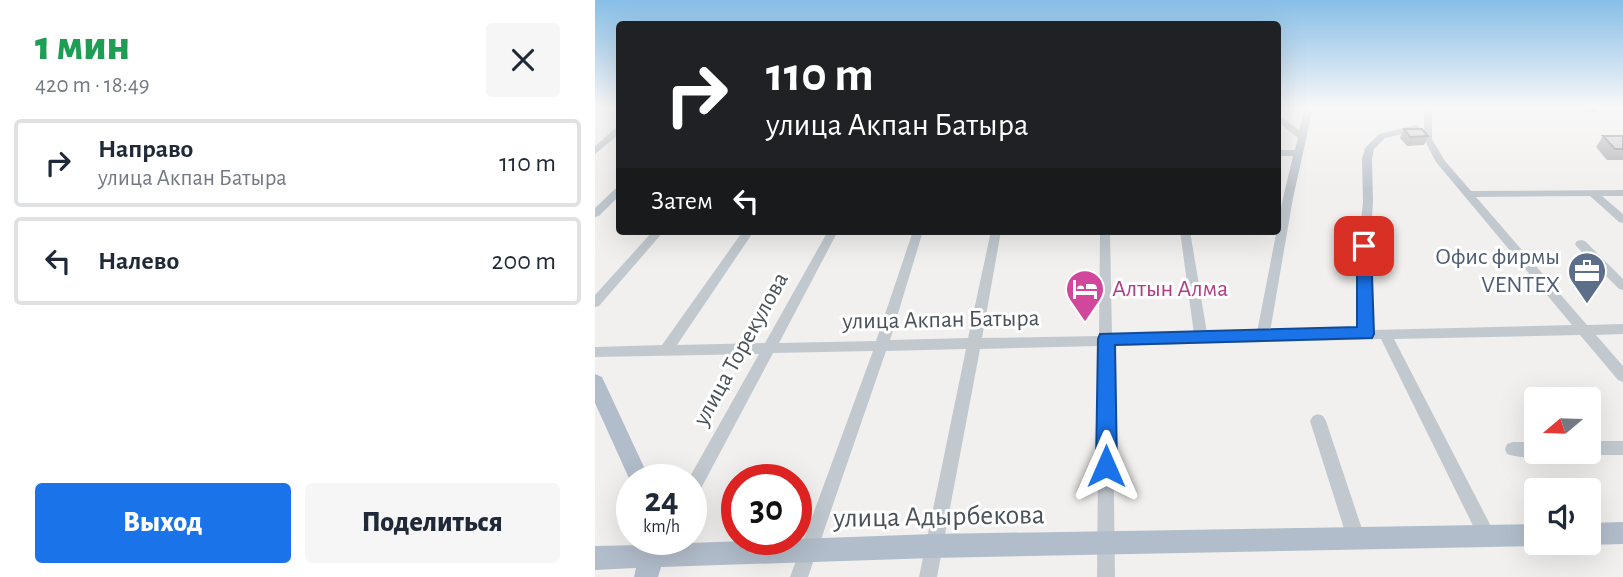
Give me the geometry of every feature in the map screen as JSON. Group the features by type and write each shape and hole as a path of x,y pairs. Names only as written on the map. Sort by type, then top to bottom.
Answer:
{"main road":[{"path":"595,382 633,464"},
{"path":"1601,534 1623,533"},
{"name":"улица Адырбекова","path":"812,550 1524,535"},
{"name":"улица Адырбекова","path":"595,558 624,555"}],"street":[{"path":"595,151 613,135"},
{"path":"1366,334 1364,246 1368,202 1367,159 1370,148 1386,135"},
{"path":"1422,135 1428,139 1441,162 1467,194 1623,376"},
{"path":"1428,135 1428,139"},
{"path":"1283,198 1301,136"},
{"path":"1281,153 1297,153"},
{"path":"1610,193 1623,205"},
{"path":"1467,194 1623,193"},
{"path":"597,210 616,194"},
{"path":"1593,194 1623,220"},
{"path":"597,210 616,207"},
{"path":"595,303 655,235"},
{"path":"667,349 746,235"},
{"name":"улица Торекулова","path":"706,464 831,235"},
{"path":"812,542 882,344 917,235"},
{"path":"927,577 995,235"},
{"path":"1105,235 1106,577"},
{"path":"1186,235 1201,337"},
{"path":"1263,336 1278,235"},
{"path":"1581,244 1623,286"},
{"name":"улица Акпан Батыра","path":"595,352 1623,328"},
{"path":"1384,333 1487,536"},
{"path":"1318,421 1356,538"},
{"path":"1601,448 1623,448"},
{"path":"1513,449 1524,449"},
{"path":"799,577 807,555"}],"building":[{"path":"1603,136 1623,136 1623,149 1615,149"}],"place":[{"name":"Офис фирмы VENTEX","path":"1587,305"},
{"name":"Алтын Алма","path":"1085,323"}],"route":[{"path":"1106,466 1106,339 1366,334 1364,246"}]}
